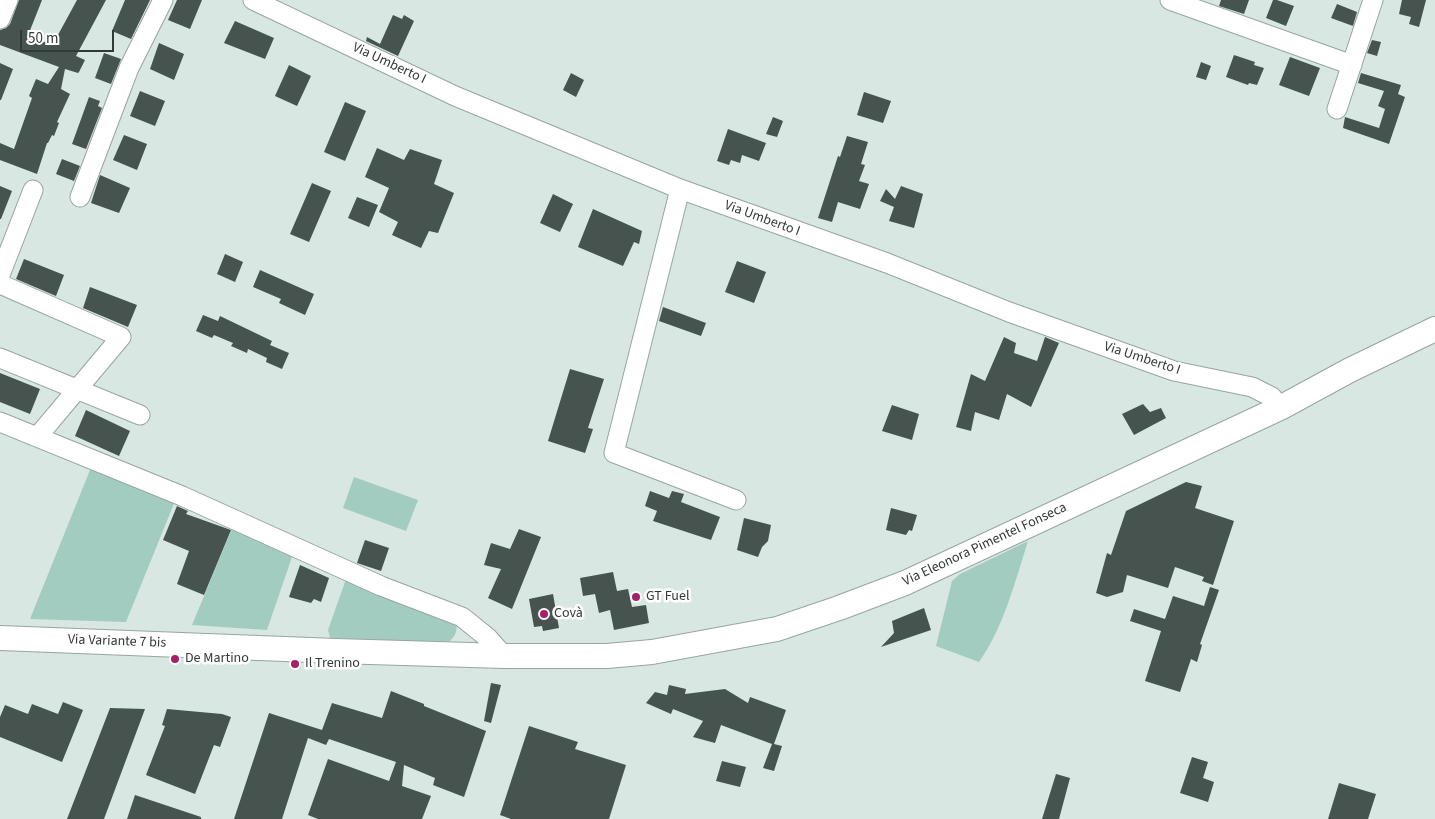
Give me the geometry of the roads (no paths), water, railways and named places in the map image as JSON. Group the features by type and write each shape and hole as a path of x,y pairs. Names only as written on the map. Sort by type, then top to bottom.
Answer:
{"main road":[{"name":"Via Eleonora Pimentel Fonseca","path":"504,656 607,656 652,652 707,643 777,628 839,608 905,583 1280,408 1350,370 1435,329"},
{"name":"Via Variante 7 bis","path":"0,638 504,656"}],"street":[{"path":"0,20 8,0"},
{"path":"80,197 128,68 163,0"},
{"name":"Via Umberto I","path":"253,0 456,96 680,189 887,263 1009,312 1174,371 1252,387 1272,397 1280,408"},
{"path":"1170,0 1352,66"},
{"path":"1337,109 1373,0"},
{"path":"680,189 614,453 736,500"},
{"path":"0,275 33,190"},
{"path":"0,284 121,337 38,436"},
{"path":"0,358 140,415"},
{"path":"0,422 182,496 357,576 462,617 488,638 504,656"}],"place":[{"name":"GT Fuel","path":"636,597"},
{"name":"Covà","path":"544,614"},
{"name":"De Martino","path":"175,659"},
{"name":"Il Trenino","path":"295,664"}]}
